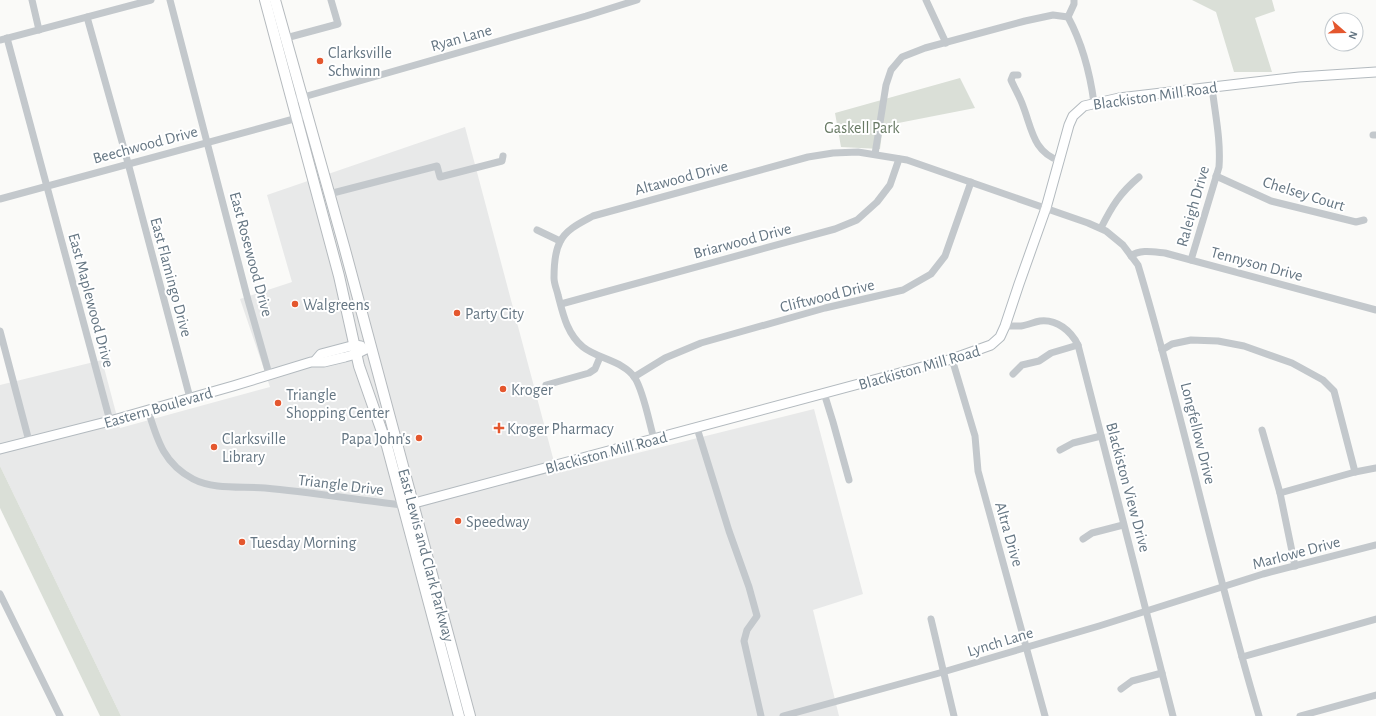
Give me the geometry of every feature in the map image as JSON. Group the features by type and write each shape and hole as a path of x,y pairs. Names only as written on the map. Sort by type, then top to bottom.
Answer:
{"main road":[{"path":"265,0 303,117"},
{"path":"275,0 286,38 297,98"},
{"name":"Blackiston Mill Road","path":"408,505 952,359 993,344 1000,337 1005,326 1046,208 1073,116 1084,106 1119,98 1212,87 1299,77 1376,72"},
{"name":"East Lewis and Clark Parkway","path":"303,117 329,194 370,347 459,716"},
{"name":"East Lewis and Clark Parkway","path":"303,117 359,366 369,399 408,505 470,716"},
{"name":"Eastern Boulevard","path":"0,449 110,421 233,386 315,361 321,354 370,347"}],"street":[{"path":"32,0 40,30"},
{"path":"4,39 151,0"},
{"name":"East Rosewood Drive","path":"170,0 248,300 270,374"},
{"path":"286,38 338,24 331,0"},
{"name":"Ryan Lane","path":"297,98 570,21 637,0"},
{"path":"926,0 946,43"},
{"path":"1068,17 1074,4 1074,0"},
{"path":"875,154 883,98 891,70 902,57 946,43 1053,15 1068,17"},
{"name":"East Flamingo Drive","path":"87,17 128,164 190,398"},
{"path":"1068,17 1077,34 1092,83 1094,103"},
{"name":"East Maplewood Drive","path":"4,39 47,186 110,421"},
{"path":"1018,75 1013,75 1011,80 1023,105 1033,136 1044,153 1050,158 1060,161"},
{"name":"Raleigh Drive","path":"1191,260 1219,167 1220,156 1212,87"},
{"name":"Beechwood Drive","path":"0,199 303,117"},
{"name":"Altawood Drive","path":"560,241 571,229 594,216 808,157 833,153 858,152 875,154 927,166 1046,208"},
{"path":"329,194 437,166 440,177 502,161 503,156"},
{"name":"Briarwood Drive","path":"560,304 835,229 857,220 877,202 890,185 899,159"},
{"name":"Chelsey Court","path":"1216,176 1272,201 1356,222 1364,220"},
{"path":"1101,228 1116,200 1126,188 1139,177"},
{"name":"Cliftwood Drive","path":"634,377 665,358 701,343 825,308 903,290 930,274 945,256 971,182"},
{"name":"Longfellow Drive","path":"1046,208 1106,231 1123,245 1138,265 1180,416 1242,657 1259,716"},
{"path":"537,230 560,241 555,259 554,278 565,321 576,340 583,347 600,357 619,364 634,377 640,389 654,439"},
{"name":"Tennyson Drive","path":"1131,256 1136,253 1143,252 1165,253 1376,310"},
{"name":"Blackiston View Drive","path":"1005,326 1020,326 1041,321 1054,322 1067,330 1073,336 1078,345 1173,716"},
{"path":"0,331 29,441"},
{"path":"1162,350 1172,344 1191,340 1218,341 1244,346 1292,363 1323,380 1334,391 1355,472"},
{"path":"1013,374 1022,365 1039,361 1051,353 1078,345"},
{"path":"546,385 589,373 595,369 600,357"},
{"name":"Altra Drive","path":"952,359 974,436 978,471 1045,716"},
{"path":"824,393 849,480"},
{"name":"Triangle Drive","path":"148,410 160,447 166,456 180,470 193,479 212,485 265,488 408,505"},
{"path":"697,428 757,616 747,630 744,641 761,716"},
{"path":"1262,430 1280,493 1296,566"},
{"path":"1060,450 1073,443 1101,436"},
{"path":"1280,493 1355,472 1376,468"},
{"path":"1083,539 1092,533 1123,525"},
{"name":"Marlowe Drive","path":"1224,587 1263,574 1376,545"},
{"name":"Lynch Lane","path":"783,716 942,672 1224,587"},
{"path":"0,594 60,716"},
{"path":"931,619 942,672 954,716"},
{"path":"1242,657 1376,619"},
{"path":"1121,689 1132,681 1162,673"},
{"path":"1300,716 1376,695"}],"shaded area":[{"path":"465,127 557,473 814,409 863,594 813,610 839,716 121,716 0,466 0,385 102,360 120,428 270,387 240,299 292,282 267,195"}],"green space":[{"path":"1192,0 1272,0 1275,11 1255,18 1272,72 1234,72 1216,12"},
{"name":"Gaskell Park","path":"960,78 975,108 883,126 880,149 841,147 835,113"},
{"path":"0,466 121,716 100,716 0,508"}],"place":[{"name":"Clarksville Schwinn","path":"320,61"},
{"name":"Walgreens","path":"295,304"},
{"name":"Party City","path":"457,313"},
{"name":"Kroger","path":"503,389"},
{"name":"Triangle Shopping Center","path":"278,403"},
{"name":"Kroger Pharmacy","path":"499,428"},
{"name":"Papa John's","path":"419,438"},
{"name":"Clarksville Library","path":"214,447"},
{"name":"Speedway","path":"458,521"},
{"name":"Tuesday Morning","path":"242,542"}]}
